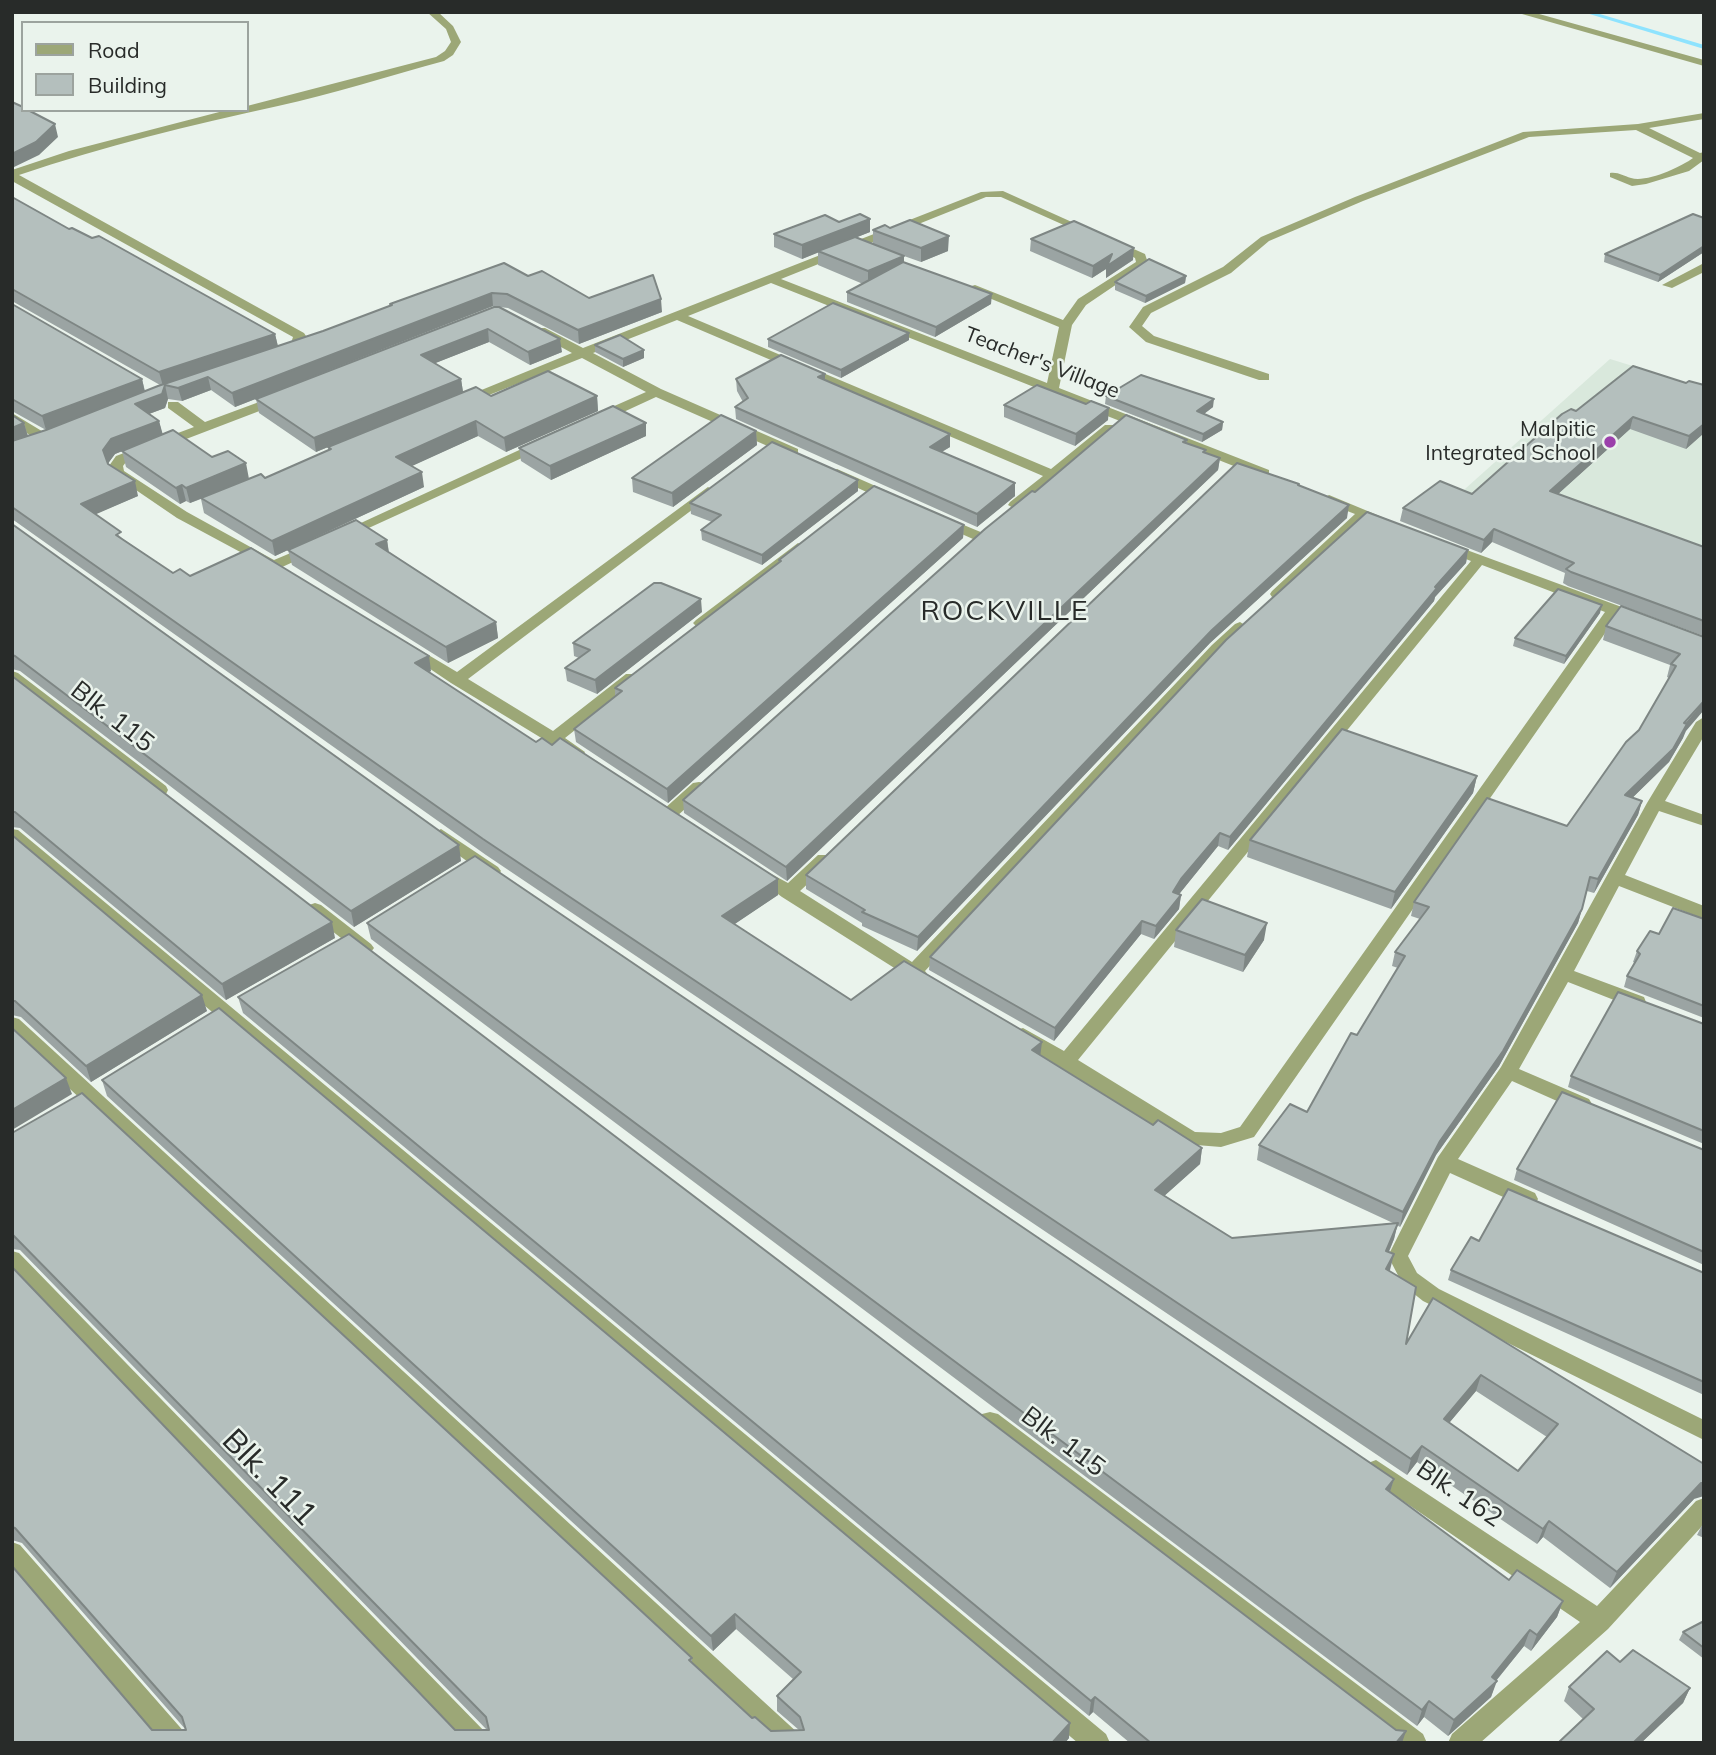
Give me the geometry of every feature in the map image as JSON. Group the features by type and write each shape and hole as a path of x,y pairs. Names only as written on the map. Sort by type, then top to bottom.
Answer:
{"street":[{"path":"248,109 440,59 449,53 456,42 450,28 432,12"},
{"path":"1520,12 1704,62"},
{"path":"12,175 73,153 232,112"},
{"path":"1264,377 1150,340 1135,327 1147,310 1227,270 1265,239 1359,199 1527,134 1639,127 1704,116"},
{"path":"1614,175 1632,183 1646,181 1685,169 1702,156 1639,127"},
{"path":"12,175 300,336 295,348 270,356"},
{"path":"453,404 580,351 993,193 1003,194 1141,256 1142,263 1082,302 1066,324 1052,389"},
{"path":"857,245 870,250"},
{"path":"1668,285 1704,267"},
{"name":"Teacher's Village","path":"769,278 1124,418 1232,467 1276,478"},
{"path":"961,285 1066,324"},
{"path":"676,315 1053,475"},
{"path":"534,327 766,447 816,463 867,493 907,505"},
{"path":"580,427 656,392"},
{"path":"292,393 121,459 116,466 118,473 298,579"},
{"path":"173,405 204,428"},
{"path":"12,417 51,436 23,447"},
{"path":"931,515 983,532 1124,418"},
{"path":"275,565 555,438"},
{"path":"457,680 718,484"},
{"path":"1314,493 1403,529"},
{"path":"913,972 1217,648 1365,513"},
{"path":"1428,539 1639,619"},
{"path":"686,635 806,541"},
{"path":"1067,1060 1479,560"},
{"path":"1007,1026 1067,1060 1191,1139 1221,1140 1247,1132 1614,609"},
{"path":"400,644 589,760"},
{"path":"554,738 642,669"},
{"name":"Blk. 115","path":"12,676 177,803"},
{"path":"1702,727 1656,803 1508,1073 1445,1162 1398,1256 1410,1279 1430,1295 1704,1431"},
{"path":"670,813 711,776"},
{"path":"1656,803 1704,821"},
{"path":"421,820 472,864 512,884"},
{"path":"12,834 218,1015 1097,1743"},
{"path":"788,893 838,845"},
{"path":"745,864 936,985"},
{"path":"1615,878 1704,913"},
{"path":"298,896 386,964"},
{"path":"330,952 376,925"},
{"path":"1562,973 1652,1008"},
{"path":"218,1015 247,999"},
{"path":"12,1024 97,1093 790,1743"},
{"path":"1508,1073 1606,1114"},
{"path":"69,1110 97,1093"},
{"path":"1445,1162 1544,1206"},
{"name":"Blk. 111","path":"12,1259 478,1743"},
{"name":"Blk. 115","path":"972,1408 1414,1743"},
{"name":"Blk. 162","path":"1356,1456 1599,1621"},
{"path":"1461,1743 1599,1621 1704,1508"},
{"path":"12,1552 177,1743"}],"shaded area":[{"name":"Malpitic Integrated School","path":"1610,359 1704,388 1704,590 1456,497"}],"building":[{"path":"12,102 21,106 21,112 32,112 55,124 36,142 12,154"},
{"path":"12,197 69,229 92,238 99,236 275,334 159,372 12,289"},
{"path":"860,214 870,219 802,245 774,234 825,215 839,222"},
{"path":"1693,214 1704,218 1704,246 1660,275 1605,254"},
{"path":"910,220 949,236 921,248 873,230 885,225 890,228"},
{"path":"1074,221 1134,248 1107,266 1112,254 1093,266 1031,239"},
{"path":"855,237 904,256 868,271 818,251"},
{"path":"1149,259 1186,276 1146,296 1115,282"},
{"path":"903,262 992,294 936,327 847,292"},
{"path":"504,263 528,276 542,271 589,298 653,275 661,299 578,330 507,294 492,293 232,393 208,377 178,388 165,385 162,394 135,404 159,421 111,439 103,450 108,464 135,481 81,504 121,532 116,535 173,573 180,569 190,576 251,548 429,656 415,663 536,742 542,738 552,745 560,738 778,879 722,916 851,1000 904,961 1042,1042 1032,1050 1153,1125 1158,1120 1202,1148 1155,1190 1232,1238 1398,1223 1386,1251 1394,1254 1386,1269 1416,1287 1406,1344 1433,1298 1704,1464 1704,1483 1701,1483 1617,1572 1549,1521 1543,1529 1422,1446 1411,1459 483,839 12,507 12,441 158,386 323,331 392,305 390,304","holes":["1481,1375 1558,1424 1518,1471 1444,1419"]},
{"path":"833,303 909,333 841,370 768,339"},
{"path":"12,304 142,379 42,416 12,399"},
{"path":"499,307 560,339 528,352 488,329 421,355 461,379 314,438 256,399"},
{"path":"620,335 644,350 623,359 595,345"},
{"path":"781,355 825,374 818,377 950,434 930,447 1015,483 977,514 735,407 748,398 736,379"},
{"path":"1633,366 1686,383 1689,381 1704,385 1704,424 1689,436 1633,417 1550,491 1704,547 1704,621 1571,572 1566,569 1574,563 1494,529 1484,540 1403,508 1440,481 1472,494 1562,414 1571,409 1576,411"},
{"path":"548,371 597,396 504,438 476,421 396,457 422,472 272,541 201,498 261,474 265,478 331,449 328,447 476,387 491,396"},
{"path":"1141,375 1214,399 1197,411 1223,422 1203,434 1106,396"},
{"path":"1037,385 1086,404 1091,401 1109,408 1076,434 1004,405"},
{"path":"613,406 646,423 550,466 519,448"},
{"path":"12,415 24,423 12,428"},
{"path":"721,415 756,431 672,493 632,478"},
{"path":"1126,415 1187,440 1183,442 1220,458 786,867 683,800 985,529 1032,491 1035,492"},
{"path":"173,430 212,457 228,451 246,463 186,488 182,485 176,488 122,451"},
{"path":"772,442 858,480 762,555 701,530 721,515 690,503"},
{"path":"1237,463 1299,484 1349,505 1212,630 918,937 862,912 865,910 806,875"},
{"path":"874,486 964,525 667,789 574,729 622,691 615,688"},
{"path":"1367,512 1468,550 1230,837 1220,833 1181,879 1173,892 1181,895 1156,926 1142,921 1055,1028 930,957 1226,640"},
{"path":"356,520 387,540 376,544 496,622 446,647 288,550"},
{"path":"12,524 459,845 351,911 12,655"},
{"path":"654,583 661,583 701,599 595,680 565,668 590,650 573,643"},
{"path":"1558,589 1602,605 1566,656 1515,638"},
{"path":"1621,606 1704,637 1704,701 1684,723 1687,724 1673,749 1625,795 1642,801 1598,879 1590,877 1582,909 1503,1051 1440,1141 1403,1212 1259,1145 1290,1104 1307,1112 1351,1033 1357,1035 1405,956 1395,952 1429,907 1414,902 1487,798 1567,826 1626,742 1639,730 1676,666 1671,664 1680,654 1606,626"},
{"path":"12,676 332,922 222,984 12,812"},
{"path":"1342,729 1477,776 1395,892 1250,840"},
{"path":"12,835 202,995 86,1066 12,1001"},
{"path":"475,856 1394,1479 1386,1489 1509,1580 1517,1570 1563,1601 1537,1635 1530,1630 1492,1677 1497,1681 1454,1720 1429,1701 1422,1710 367,923"},
{"path":"1202,899 1267,923 1245,955 1176,930"},
{"path":"1673,908 1704,919 1704,1006 1627,976 1640,954 1637,951 1650,931 1659,934"},
{"path":"349,934 1396,1730 1406,1731 1396,1743 1151,1743 1095,1697 1091,1701 238,997"},
{"path":"1618,992 1704,1024 1704,1131 1571,1076"},
{"path":"219,1008 1070,1723 1052,1743 12,1743 12,1566 152,1730 186,1730 182,1717 12,1527 12,1267 455,1730 489,1730 486,1717 12,1234 12,1133 82,1093 692,1658 689,1660 752,1718 755,1717 771,1731 804,1730 800,1717 777,1696 801,1672 735,1614 711,1636 102,1080"},
{"path":"12,1028 66,1078 12,1110"},
{"path":"1562,1092 1704,1150 1704,1252 1517,1169"},
{"path":"1508,1189 1704,1273 1704,1382 1451,1270 1471,1237 1479,1241"},
{"path":"1704,1621 1704,1648 1683,1632"},
{"path":"1633,1650 1690,1688 1633,1743 1558,1743 1594,1709 1569,1687 1607,1651 1620,1662"}],"waterway":[{"path":"1586,12 1704,47"}],"place":[{"name":"Malpitic Integrated School","path":"1610,442"}],"district":[{"name":"ROCKVILLE","path":"1005,612"}]}
